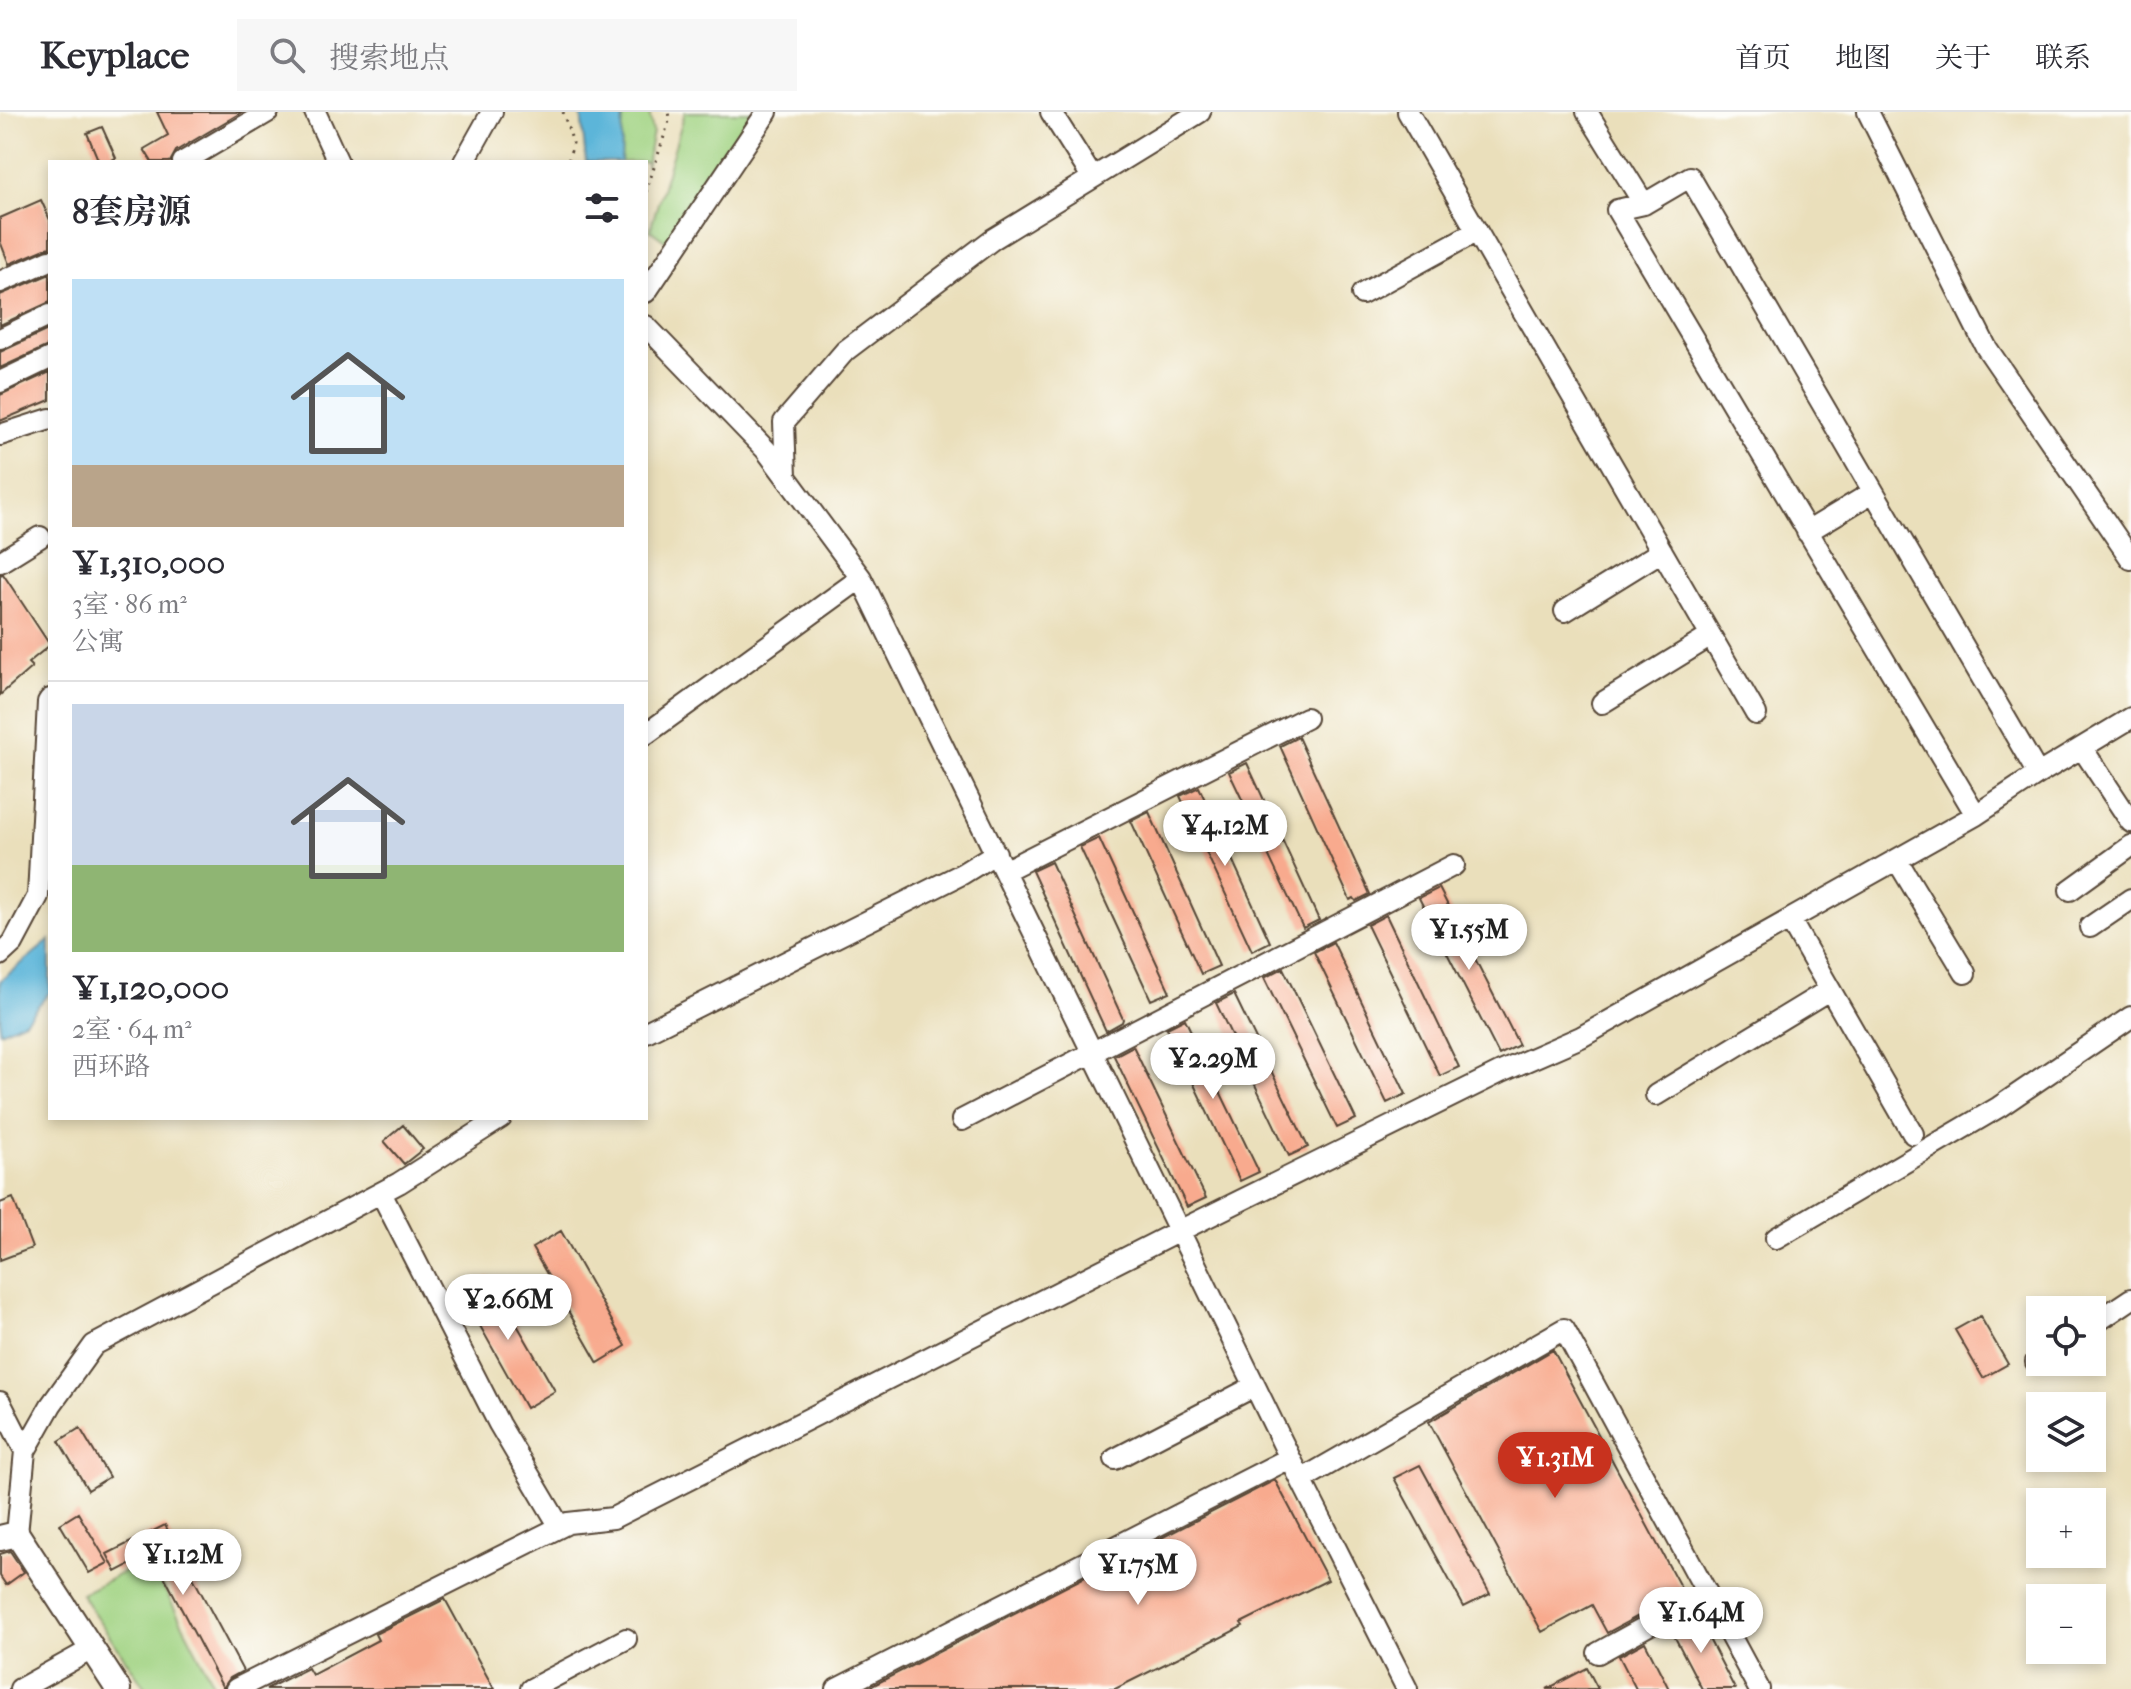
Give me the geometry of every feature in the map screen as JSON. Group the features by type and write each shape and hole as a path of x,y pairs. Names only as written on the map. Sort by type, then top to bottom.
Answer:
{"main road":[{"path":"8,1536 118,1689"}],"street":[{"path":"186,160 268,112"},
{"path":"315,112 337,160"},
{"path":"465,160 492,112"},
{"path":"648,289 767,112"},
{"path":"1051,112 1092,177"},
{"path":"786,476 784,422 845,351 993,239 1200,112"},
{"path":"1408,112 1756,714"},
{"path":"1587,112 1644,204"},
{"path":"1868,112 1986,347 2131,559"},
{"path":"1976,815 1617,210 1644,204 1690,177 2038,774"},
{"path":"1362,294 1477,231"},
{"path":"0,282 48,261"},
{"path":"0,339 48,316"},
{"path":"648,328 766,450 861,578 1290,1458 1407,1689"},
{"path":"0,382 48,359"},
{"path":"0,435 48,420"},
{"path":"1807,532 1873,492"},
{"path":"0,562 40,537"},
{"path":"1565,611 1662,551"},
{"path":"648,733 861,578"},
{"path":"1602,703 1711,636"},
{"path":"0,955 13,943 38,896 48,702"},
{"path":"648,1031 962,874 1000,862 1306,718"},
{"path":"236,1689 568,1523 613,1518 1179,1231 1501,1072 1581,1037 1976,815 2131,718"},
{"path":"2082,748 2131,822"},
{"path":"2070,890 2131,846"},
{"path":"1897,860 1965,973"},
{"path":"962,1120 1454,865"},
{"path":"2090,927 2131,899"},
{"path":"1790,920 1913,1134"},
{"path":"1656,1095 1829,990"},
{"path":"1776,1238 1999,1107 2131,1017"},
{"path":"8,1536 25,1451 51,1405 94,1345 381,1193 498,1120"},
{"path":"381,1193 499,1424 560,1527"},
{"path":"2106,1316 2131,1299"},
{"path":"1301,1480 1564,1329 1759,1689"},
{"path":"1115,1459 1255,1386"},
{"path":"0,1402 25,1451"},
{"path":"837,1689 1290,1458"},
{"path":"1598,1653 1707,1593"},
{"path":"531,1689 626,1639"},
{"path":"20,1689 92,1649"}],"path":[{"path":"563,112 573,143 569,160"},
{"path":"648,184 670,118 669,112"}],"green space":[{"path":"623,112 649,112 653,132 647,160 621,160"},
{"path":"685,112 751,112 669,244 650,230"},
{"path":"149,1559 216,1689 146,1689 81,1594"}],"water":[{"path":"581,112 623,112 621,160 586,160"},
{"path":"48,942 48,994 25,1021 0,1032 0,981"}],"building":[{"path":"157,112 242,112 176,151 171,160 151,160 144,149 168,135"},
{"path":"102,127 116,158 98,160 87,133"},
{"path":"41,200 48,216 48,248 9,264 0,241 0,218"},
{"path":"48,275 48,303 0,325 0,295"},
{"path":"48,330 48,346 0,368 0,352"},
{"path":"48,373 48,401 0,421 0,395"},
{"path":"3,574 48,642 48,647 28,663 32,667 0,695 0,575"},
{"path":"1298,737 1370,894 1356,901 1354,898 1350,900 1280,746"},
{"path":"1247,763 1319,920 1303,928 1229,772"},
{"path":"1199,787 1270,942 1252,951 1180,796"},
{"path":"1149,812 1219,966 1201,974 1131,821"},
{"path":"1099,838 1170,992 1151,1000 1080,847"},
{"path":"1051,862 1123,1019 1106,1031 1032,871"},
{"path":"1439,888 1519,1045 1499,1055 1419,898"},
{"path":"1386,915 1459,1067 1440,1076 1367,925"},
{"path":"1333,942 1406,1094 1387,1103 1314,952"},
{"path":"1283,968 1356,1119 1337,1128 1264,978"},
{"path":"1234,994 1308,1147 1289,1156 1216,1003"},
{"path":"1185,1019 1259,1172 1240,1181 1167,1028"},
{"path":"1133,1046 1206,1198 1187,1207 1114,1056"},
{"path":"403,1125 423,1149 404,1164 384,1141"},
{"path":"13,1198 32,1248 0,1260 0,1203"},
{"path":"561,1231 626,1346 598,1363 532,1248"},
{"path":"489,1276 555,1391 526,1408 461,1292"},
{"path":"1980,1316 2008,1364 1983,1378 1955,1330"},
{"path":"1553,1350 1683,1592 1607,1633 1592,1605 1542,1632 1429,1422"},
{"path":"80,1428 109,1477 88,1490 59,1441"},
{"path":"1420,1465 1490,1594 1464,1607 1394,1478"},
{"path":"1275,1480 1328,1580 1241,1623 1243,1626 1218,1639 1115,1689 866,1689"},
{"path":"78,1513 108,1563 89,1573 60,1524"},
{"path":"165,1525 243,1671 230,1678 223,1688 152,1553 116,1572 107,1554"},
{"path":"10,1551 24,1572 6,1585 0,1576 0,1554"},
{"path":"445,1599 494,1689 266,1689 308,1668 312,1675 378,1640 375,1634"},
{"path":"1696,1614 1735,1689 1702,1689 1670,1628"},
{"path":"1645,1642 1669,1689 1636,1689 1619,1656"},
{"path":"1587,1668 1598,1689 1547,1689"}]}
